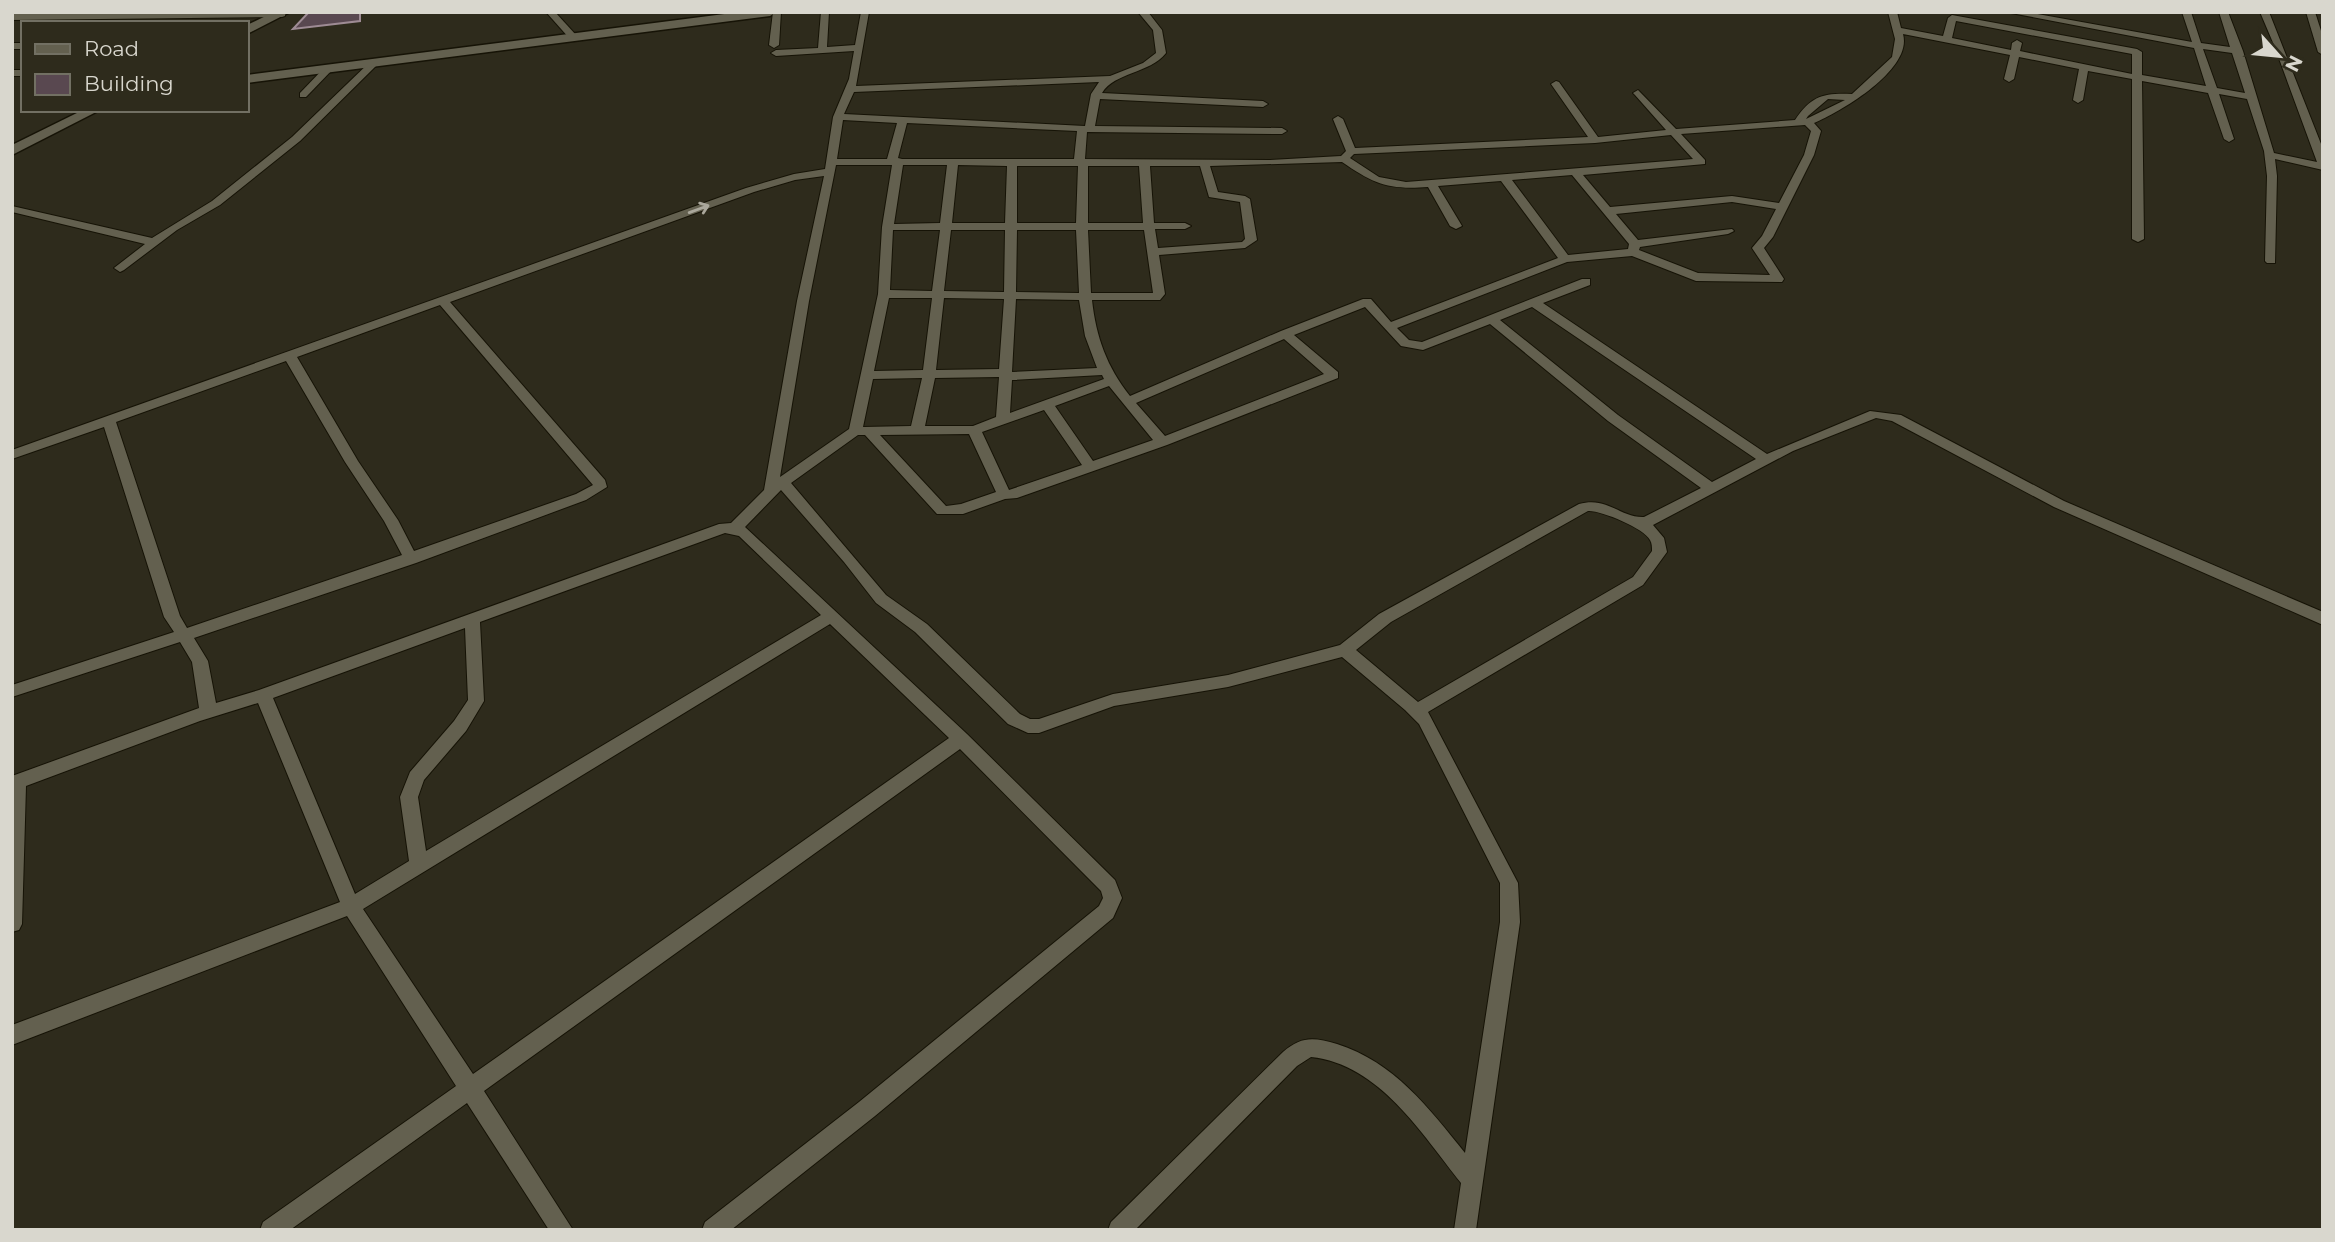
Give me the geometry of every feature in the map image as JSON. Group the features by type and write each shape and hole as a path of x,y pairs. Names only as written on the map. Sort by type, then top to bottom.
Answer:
{"main road":[{"path":"248,79 770,12"},
{"path":"248,30 283,13"},
{"path":"12,151 90,112"}],"street":[{"path":"550,12 573,37"},
{"path":"777,12 775,49 858,48"},
{"path":"821,50 825,12"},
{"path":"777,487 803,301 838,117 854,79 865,12"},
{"path":"1142,12 1161,32 1161,53 1153,62 1113,79 1098,90 1086,129 1081,163 1082,226 1086,296 1097,356 1109,376 1162,442"},
{"path":"12,464 110,425 293,359 646,236 658,229 658,224 772,183 830,167 895,161 1204,163 1595,140 1730,126 1803,123 1839,109 1897,58 1900,39 1892,12"},
{"path":"2009,79 2016,53 2012,12 2238,51"},
{"path":"2082,26 2084,12"},
{"path":"2186,12 2229,139"},
{"path":"2223,12 2270,155 2271,261"},
{"path":"2264,12 2279,45 2323,166"},
{"path":"2310,12 2323,52"},
{"path":"13,14 283,13"},
{"path":"1947,40 1952,18 2137,52 2135,77 2138,239"},
{"path":"1898,30 2251,97"},
{"path":"120,268 153,242 216,203 286,147 375,62"},
{"path":"2078,100 2084,67"},
{"path":"303,95 328,68"},
{"path":"849,89 1113,79"},
{"path":"1556,84 1595,140"},
{"path":"1338,119 1347,155 1385,183 1431,183 1701,162 1637,93"},
{"path":"1097,96 1263,104"},
{"path":"1803,123 1804,114 1826,96 1854,97"},
{"path":"838,117 1086,129 1282,131"},
{"path":"862,431 867,375 884,294 895,161 903,121"},
{"path":"1574,172 1608,211 1634,248 1696,277 1778,279 1758,248 1809,155 1816,131 1803,123"},
{"path":"2270,155 2323,166"},
{"path":"917,430 929,374 953,162"},
{"path":"1003,421 1010,296 1012,162"},
{"path":"884,294 1156,297 1159,294 1149,227 1144,163"},
{"path":"1153,252 1245,245 1251,240 1245,199 1213,195 1204,163"},
{"path":"1504,177 1565,259"},
{"path":"1431,183 1457,226"},
{"path":"1608,211 1732,199 1782,207"},
{"path":"12,209 153,242"},
{"path":"888,227 1185,226"},
{"path":"1389,327 1565,259 1728,231"},
{"path":"1130,401 1367,302 1405,343 1418,346 1493,320 1586,282"},
{"path":"1534,303 1765,459"},
{"path":"12,691 411,559 581,497 600,487 600,483 536,407 446,305"},
{"path":"1493,320 1613,418 1711,488"},
{"path":"862,431 942,511 963,509 1004,494 1012,495 1162,442 1333,375 1285,334"},
{"path":"293,359 359,473 391,520 411,559"},
{"path":"867,375 1109,376"},
{"path":"12,924 15,783 711,533 734,528 777,487 862,431 974,430 1047,404 1109,376"},
{"path":"1047,404 1090,467"},
{"path":"777,487 849,558 881,599 920,628 1021,724 1039,726 1126,697 1228,681 1345,650 1385,618 1584,507 1599,505 1632,523 1643,523 1765,459 1863,417 1885,414 2059,504 2322,618"},
{"path":"12,455 110,425"},
{"path":"110,425 172,617 200,661 206,685 208,712"},
{"path":"974,430 1004,494"},
{"path":"1417,711 1638,581 1660,552 1657,538 1643,523"},
{"path":"713,1230 867,1109 1106,912 1113,898 1108,886 961,739 744,532 734,528"},
{"path":"12,1035 351,906 831,616"},
{"path":"419,865 408,797 416,777 460,726 476,701 472,619"},
{"path":"1345,650 1417,711 1435,737 1509,883 1511,899 1465,1230"},
{"path":"263,695 351,906 562,1230"},
{"path":"271,1230 961,739"},
{"path":"1119,1230 1303,1049 1315,1048 1335,1052 1386,1079 1472,1179"}],"building":[{"path":"360,12 360,21 293,29 308,13"}]}
